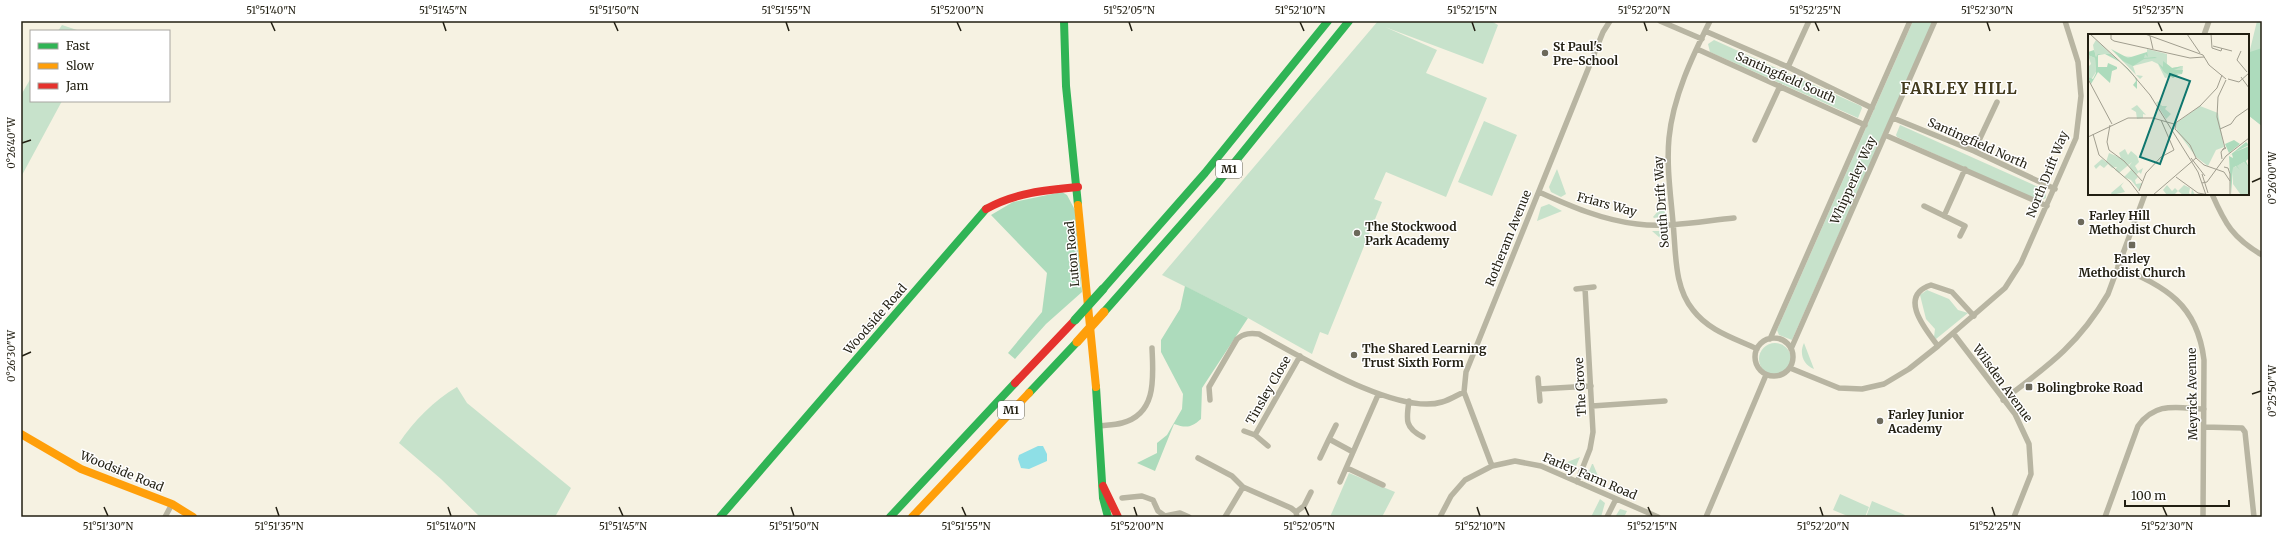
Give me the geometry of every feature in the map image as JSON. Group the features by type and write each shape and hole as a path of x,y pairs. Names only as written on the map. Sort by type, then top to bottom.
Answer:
{"main road":[{"name":"Luton Road","path":"1064,21 1066,86 1078,186 1104,502 1108,517"},
{"name":"M1","path":"890,517 1103,289 1205,173 1328,21"},
{"name":"M1","path":"912,517 1104,312 1216,184 1349,21"},
{"name":"Woodside Road","path":"720,517 984,210 1003,199 1025,192 1078,186"},
{"name":"Woodside Road","path":"21,434 81,469 172,504 193,517"},
{"name":"Luton Road","path":"1103,485 1118,517"}],"street":[{"name":"Rotheram Avenue","path":"1492,466 1464,392 1466,372 1610,21"},
{"path":"1660,21 1702,39"},
{"name":"South Drift Way","path":"1710,21 1697,49 1679,96 1669,137 1669,180 1678,273 1685,296 1692,309 1712,328 1757,349"},
{"path":"1788,67 1808,21"},
{"name":"Whipperley Way","path":"1770,339 1910,21"},
{"name":"Whipperley Way","path":"1791,348 1935,21"},
{"name":"North Drift Way","path":"1790,368 1839,388 1862,390 1884,384 1909,369 1938,346 2005,288 2021,263 2055,189 2076,138 2081,96 2078,62 2065,21"},
{"path":"2204,34 2209,21"},
{"name":"Santingfield South","path":"1705,31 1788,67 1872,108"},
{"name":"Santingfield South","path":"1697,49 1865,125"},
{"path":"1755,140 1780,86"},
{"path":"1974,151 1996,102"},
{"name":"Santingfield North","path":"1893,118 1974,151 2055,189"},
{"path":"1885,135 2047,206"},
{"path":"1944,216 1965,169"},
{"name":"Friars Way","path":"1539,192 1572,207 1601,217 1638,224 1734,218"},
{"path":"2003,400 2049,365 2081,334 2108,294 2145,195"},
{"path":"2212,195 2231,232 2245,245 2262,255"},
{"path":"1924,206 1965,226 1960,236"},
{"name":"Meyrick Avenue","path":"2118,266 2155,283 2182,304 2190,313 2202,341 2204,360 2203,517"},
{"path":"1938,346 1918,320 1915,300 1917,295 1931,285 1952,292 1974,316"},
{"path":"1576,288 1594,287"},
{"name":"The Grove","path":"1577,482 1592,439 1592,406 1585,288"},
{"name":"Wilsden Avenue","path":"1953,333 2025,431 2032,459 2031,474 2014,517"},
{"name":"Tinsley Close","path":"1210,400 1209,387 1237,339 1242,335 1259,334 1378,395 1408,401 1442,402 1464,392"},
{"path":"1770,339 1782,340 1791,348 1793,358 1790,368 1777,376 1766,375 1761,371 1756,361 1757,349 1770,339"},
{"path":"1098,426 1129,421 1139,415 1146,407 1152,389 1152,348"},
{"name":"Tinsley Close","path":"1255,435 1300,356"},
{"path":"1706,517 1766,375"},
{"path":"1538,378 1540,401"},
{"path":"1539,389 1591,386"},
{"path":"1340,482 1378,395"},
{"path":"1408,401 1407,417 1409,425 1413,432 1423,437"},
{"path":"1592,406 1664,401"},
{"path":"2105,517 2138,426 2145,417 2157,409 2166,407 2204,409"},
{"path":"1320,458 1336,425"},
{"path":"2204,427 2242,428 2246,432 2254,517"},
{"name":"Tinsley Close","path":"1244,431 1255,435 1268,446"},
{"path":"1329,439 1353,452"},
{"path":"1198,458 1232,476 1243,487 1284,505 1297,515 1304,506 1311,492"},
{"name":"Farley Farm Road","path":"1440,517 1451,496 1460,484 1472,475 1492,466 1515,461 1531,463 1658,517"},
{"path":"1347,468 1383,484"},
{"path":"1224,517 1243,487"},
{"path":"1122,498 1146,496 1155,502 1158,510 1165,516 1180,513 1189,517"},
{"path":"1607,517 1616,499"},
{"path":"165,517 172,504"}],"green space":[{"path":"1378,21 1491,21 1498,25 1483,64 1385,27 1437,50 1426,73 1487,98 1446,197 1386,172 1374,199 1382,202 1328,335 1320,332 1312,354 1248,318 1162,275"},
{"path":"1913,21 1933,21 1792,340 1779,335 1777,330"},
{"path":"2257,21 2262,21 2262,126 2249,116 2249,54"},
{"path":"62,25 77,30 59,30"},
{"path":"1714,40 1861,106 1862,108 1858,118 1710,52 1708,44"},
{"path":"2262,48 2262,126 2249,116 2250,52"},
{"path":"30,80 30,102 61,102 21,177 21,95"},
{"path":"1484,121 1517,135 1492,196 1458,182"},
{"path":"1900,125 2045,190 2046,198 2039,201 1897,137 1896,135"},
{"path":"1557,169 1566,194 1561,197 1551,192 1549,187"},
{"path":"1062,192 1067,195 1075,210 1082,292 1046,324 1015,359 1008,353 1042,312 1047,273 991,215 1013,202"},
{"path":"1665,203 1665,216 1654,218 1653,217"},
{"path":"1549,204 1562,211 1537,221 1541,207"},
{"path":"1652,231 1665,231 1668,234 1669,242 1667,244"},
{"path":"1185,286 1248,318 1202,388 1201,419 1191,426 1174,424 1155,471 1137,463 1157,453 1157,443 1167,435 1182,409 1183,394 1161,352 1161,340 1180,309"},
{"path":"1927,290 1949,299 1958,310 1968,313 1936,339 1934,337 1935,329 1926,319 1920,295"},
{"path":"1772,343 1778,343 1788,350 1791,359 1790,365 1784,372 1778,375 1772,375 1762,368 1759,362 1759,356 1766,346"},
{"path":"1804,343 1814,369 1807,365 1803,358 1802,351"},
{"path":"457,387 467,403 571,488 555,517 480,517 441,479 399,443 411,427 432,405"},
{"path":"1580,457 1574,471 1569,472 1557,466"},
{"path":"1592,464 1601,483 1600,485 1590,481 1587,476"},
{"path":"1349,473 1395,492 1382,517 1330,517"},
{"path":"1840,494 1869,507 1865,517 1850,517 1833,510"},
{"path":"1600,499 1605,503 1601,517 1591,517"},
{"path":"1872,501 1905,515 1904,517 1866,517"},
{"path":"1620,509 1627,511 1624,517 1615,517"}],"water":[{"path":"1038,446 1043,446 1047,454 1047,461 1029,469 1021,468 1018,459 1019,455"}],"traffic: fast":[{"path":"1064,21 1066,86 1078,205"},
{"path":"1103,289 1205,173 1328,21"},
{"path":"1104,312 1217,184 1349,21"},
{"path":"720,517 986,209"},
{"path":"1075,320 1103,289"},
{"path":"1029,393 1077,342"},
{"path":"890,517 1015,383"},
{"path":"1096,387 1103,498 1108,517"}],"traffic: slow":[{"path":"1078,205 1096,387"},
{"path":"1077,342 1104,312"},
{"path":"912,517 1029,393"},
{"path":"21,434 81,469 172,504 193,517"}],"traffic: jam":[{"path":"986,209 1008,199 1030,193 1078,187"},
{"path":"1015,383 1075,320"},
{"path":"1103,486 1118,517"}],"place":[{"name":"St Paul's Pre-School","path":"1545,53"},
{"name":"Farley Hill Methodist Church","path":"2081,222"},
{"name":"The Stockwood Park Academy","path":"1357,233"},
{"name":"Farley Methodist Church","path":"2132,245"},
{"name":"The Shared Learning Trust Sixth Form","path":"1354,355"},
{"name":"Bolingbroke Road","path":"2029,387"},
{"name":"Farley Junior Academy","path":"1880,421"}],"district":[{"name":"FARLEY HILL","path":"1959,88"}]}
